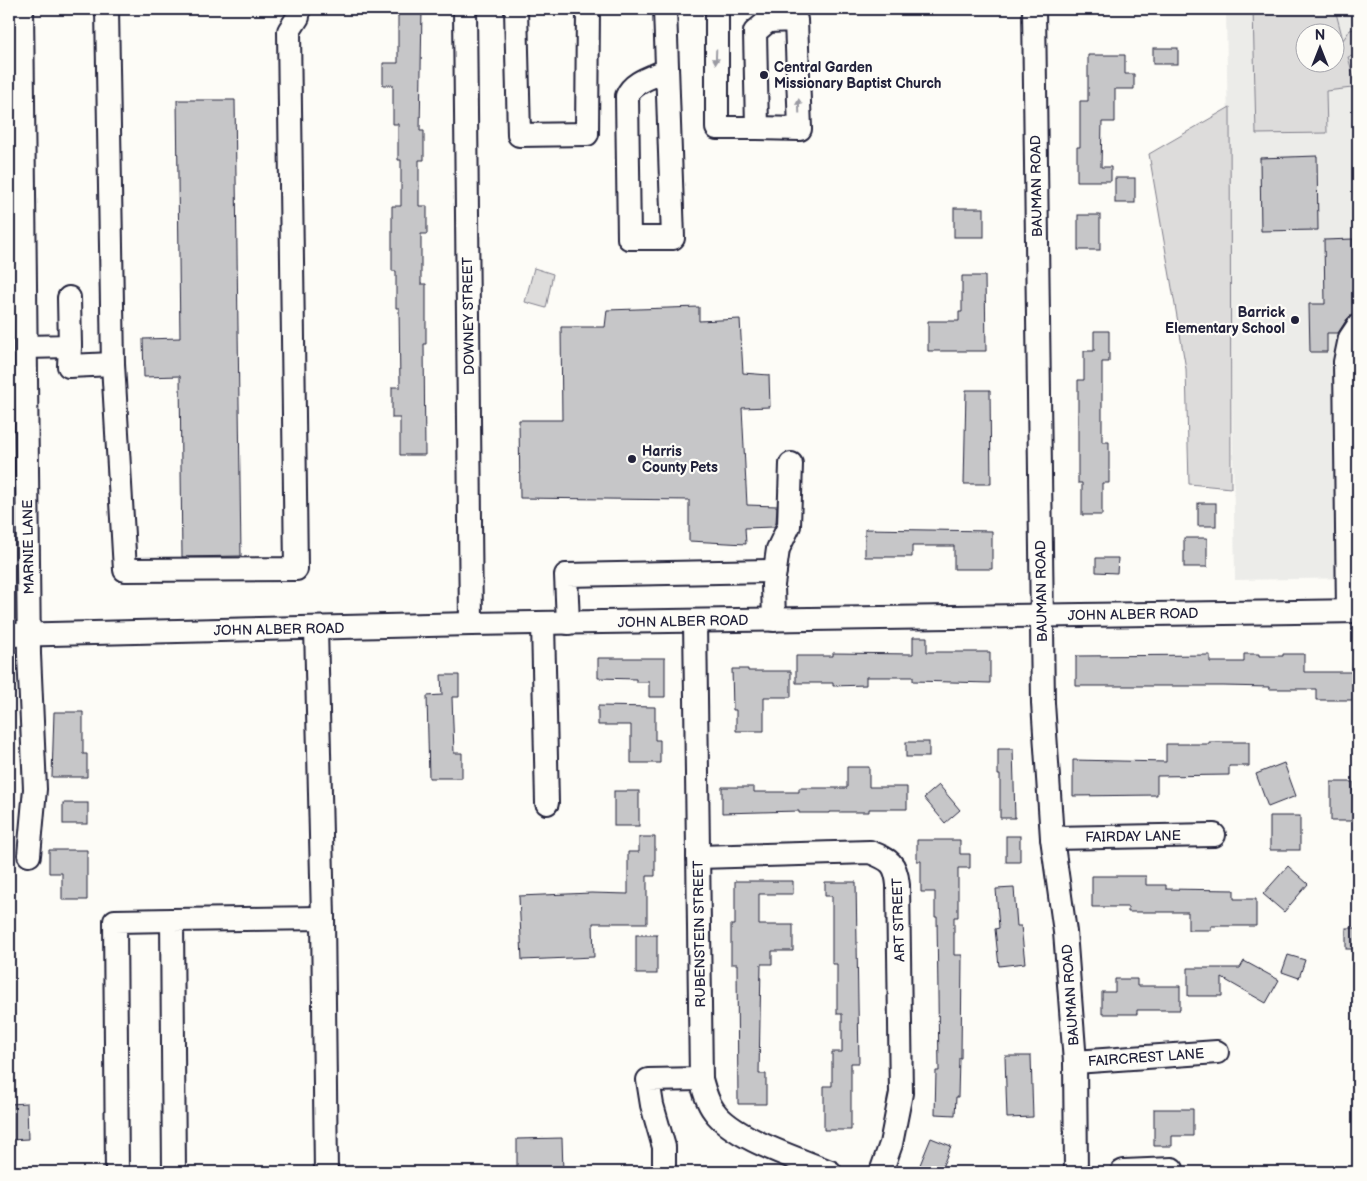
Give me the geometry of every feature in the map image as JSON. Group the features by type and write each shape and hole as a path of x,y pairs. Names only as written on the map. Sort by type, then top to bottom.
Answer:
{"street":[{"name":"MARNIE LANE","path":"22,9 26,347 19,635 29,654 35,789 29,854"},
{"path":"107,9 113,364 125,570 296,569 289,31 298,17 298,9"},
{"name":"DOWNEY STREET","path":"465,9 471,624"},
{"path":"516,9 519,135 587,134 588,9"},
{"path":"665,9 673,238 629,238 627,96 636,85 667,70"},
{"path":"717,9 716,128 757,128 800,128 796,20 767,15 755,32 757,128"},
{"name":"BAUMAN ROAD","path":"1034,9 1043,703 1052,838 1065,932 1075,1062 1076,1172"},
{"path":"69,298 69,366 113,364"},
{"path":"1353,611 1352,445 1345,362 1350,338 1358,326"},
{"path":"26,347 70,346"},
{"path":"774,620 774,571 778,549 789,526 791,464"},
{"path":"568,623 566,575 774,571"},
{"name":"JOHN ALBER ROAD","path":"19,635 471,624 1353,611"},
{"name":"RUBENSTEIN STREET","path":"695,621 700,1079 713,1110 725,1123 742,1135 830,1172"},
{"path":"542,623 547,803"},
{"path":"316,628 324,918 326,1172"},
{"name":"FAIRDAY LANE","path":"1052,838 1214,834"},
{"name":"ART STREET","path":"698,857 870,852 883,857 893,864 897,873 898,885 901,1093 892,1144 881,1172"},
{"path":"118,1172 115,921 324,918"},
{"path":"172,920 174,1172"},
{"name":"FAIRCREST LANE","path":"1075,1062 1218,1052"},
{"path":"664,1172 664,1147 652,1104 648,1080 700,1079"},
{"path":"1123,1171 1172,1169 1172,1172"}],"shaded area":[{"name":"Barrick Elementary School","path":"1226,9 1358,9 1358,578 1235,580"},
{"path":"1253,9 1335,9 1338,22 1294,22 1294,72 1344,72 1344,39 1350,30 1358,28 1358,55 1348,57 1355,82 1352,88 1326,91 1327,133 1256,134"},
{"path":"1230,107 1231,488 1189,484 1186,369 1149,154"},
{"path":"534,268 553,274 546,308 525,302"}],"building":[{"path":"398,9 422,9 420,131 424,131 424,160 419,160 419,206 427,206 427,234 421,234 421,284 426,284 426,344 424,344 425,455 400,455 400,418 392,418 392,387 400,387 399,308 396,308 396,271 392,271 392,206 401,206 401,160 398,160 398,124 393,124 393,85 383,85 383,63 398,63"},
{"path":"1153,48 1178,48 1178,64 1153,64"},
{"path":"1088,55 1125,55 1125,74 1134,74 1134,89 1115,89 1115,122 1102,122 1101,167 1111,167 1111,181 1077,181 1077,147 1080,147 1080,101 1088,101"},
{"path":"177,100 235,100 241,556 182,557 180,376 144,377 143,339 180,338"},
{"path":"1317,156 1318,230 1261,231 1260,158"},
{"path":"1115,178 1135,178 1135,203 1115,203"},
{"path":"954,208 984,208 984,237 954,237"},
{"path":"1078,215 1100,215 1100,250 1078,250"},
{"path":"1353,239 1354,314 1347,319 1338,333 1327,333 1327,352 1310,352 1309,304 1325,304 1324,240"},
{"path":"962,276 985,276 986,351 928,351 928,321 959,321 959,312 962,312"},
{"name":"Harris County Pets","path":"699,307 699,321 740,319 743,373 769,375 770,407 742,408 747,505 777,506 774,527 745,528 746,544 689,541 689,500 520,498 519,420 562,420 561,327 605,327 607,310"},
{"path":"1094,331 1109,331 1109,362 1102,362 1102,442 1109,442 1109,483 1102,483 1102,515 1082,515 1082,483 1078,483 1078,380 1084,380 1084,351 1094,351"},
{"path":"966,390 990,390 991,484 964,484"},
{"path":"1198,503 1216,503 1216,526 1198,526"},
{"path":"865,529 992,531 992,569 954,569 954,546 912,546 912,557 865,557"},
{"path":"1184,538 1207,538 1207,567 1184,567"},
{"path":"1096,558 1118,558 1117,573 1096,572"},
{"path":"913,637 927,637 927,652 990,652 990,683 913,681 913,677 866,677 866,685 833,686 833,683 796,683 796,656 833,656 833,653 913,654"},
{"path":"1244,654 1283,656 1283,654 1304,654 1304,672 1354,672 1353,700 1316,700 1316,689 1269,689 1269,687 1223,686 1076,686 1076,656 1210,655 1210,662 1244,662"},
{"path":"598,658 665,658 665,697 649,697 649,682 636,682 636,679 598,678"},
{"path":"732,669 791,671 791,697 764,697 764,731 736,731 736,710 733,710"},
{"path":"441,675 459,675 459,697 452,697 454,753 462,753 462,778 429,778 427,696 442,695"},
{"path":"598,706 655,707 655,740 660,740 660,763 631,763 631,725 598,725"},
{"path":"54,712 83,712 83,754 87,754 87,777 52,777"},
{"path":"906,742 929,742 929,757 906,757"},
{"path":"1209,742 1249,742 1249,766 1229,766 1229,775 1157,776 1157,795 1073,796 1073,760 1166,762 1166,744 1209,744"},
{"path":"998,749 1013,749 1015,818 1000,818"},
{"path":"1284,763 1296,796 1268,807 1256,774"},
{"path":"847,767 869,767 869,787 907,787 907,809 869,809 869,812 829,813 799,813 799,811 722,813 722,787 754,787 754,792 799,792 799,788 847,788"},
{"path":"1331,782 1353,782 1353,791 1358,791 1358,821 1331,821"},
{"path":"939,785 960,810 945,823 924,798"},
{"path":"614,791 639,791 639,826 614,826"},
{"path":"63,803 88,803 88,824 63,824"},
{"path":"1270,816 1300,816 1300,850 1270,850"},
{"path":"1006,836 1020,836 1020,862 1006,862"},
{"path":"639,837 655,837 655,876 647,876 647,923 593,923 594,957 522,960 519,896 591,893 628,894 628,852 639,852"},
{"path":"917,840 960,840 960,854 970,854 970,868 958,868 958,917 954,917 954,955 962,955 961,1058 959,1058 958,1097 956,1097 955,1115 935,1114 936,1071 939,1071 937,917 935,917 935,892 921,892 921,861 917,861"},
{"path":"49,850 87,850 87,900 62,900 62,873 49,873"},
{"path":"1288,866 1308,884 1284,912 1263,894"},
{"path":"1092,876 1146,876 1146,885 1166,885 1166,889 1234,890 1234,899 1256,899 1256,926 1211,926 1211,930 1188,930 1188,912 1128,912 1128,907 1092,907"},
{"path":"735,881 793,881 793,894 759,894 759,925 793,925 793,951 772,951 772,964 761,964 759,1074 766,1074 766,1104 738,1104 737,964 731,964 731,925 735,925"},
{"path":"825,882 856,882 859,1063 851,1063 851,1130 824,1130 824,1086 832,1086 832,1052 842,1052 842,1014 837,1014 837,964 832,964 832,896 825,896"},
{"path":"1014,888 1017,926 1021,926 1025,963 999,966 995,929 999,928 996,889"},
{"path":"1346,928 1358,928 1358,949 1346,949"},
{"path":"636,935 657,935 657,974 636,974"},
{"path":"1288,955 1305,960 1299,978 1282,972"},
{"path":"1244,961 1279,980 1266,1003 1222,978 1222,996 1188,996 1188,968 1240,968"},
{"path":"1115,979 1137,979 1137,986 1180,986 1180,1010 1137,1010 1137,1014 1102,1014 1102,992 1115,992"},
{"path":"1005,1056 1031,1056 1033,1117 1007,1118"},
{"path":"27,1103 28,1139 9,1140 9,1104"},
{"path":"1154,1109 1193,1109 1193,1136 1172,1136 1172,1146 1154,1146"},
{"path":"562,1138 563,1172 517,1172 517,1139"},
{"path":"931,1138 951,1146 940,1172 917,1172"}],"place":[{"name":"Central Garden Missionary Baptist Church","path":"764,75"},
{"name":"Barrick Elementary School","path":"1295,320"},
{"name":"Harris County Pets","path":"632,459"}]}
